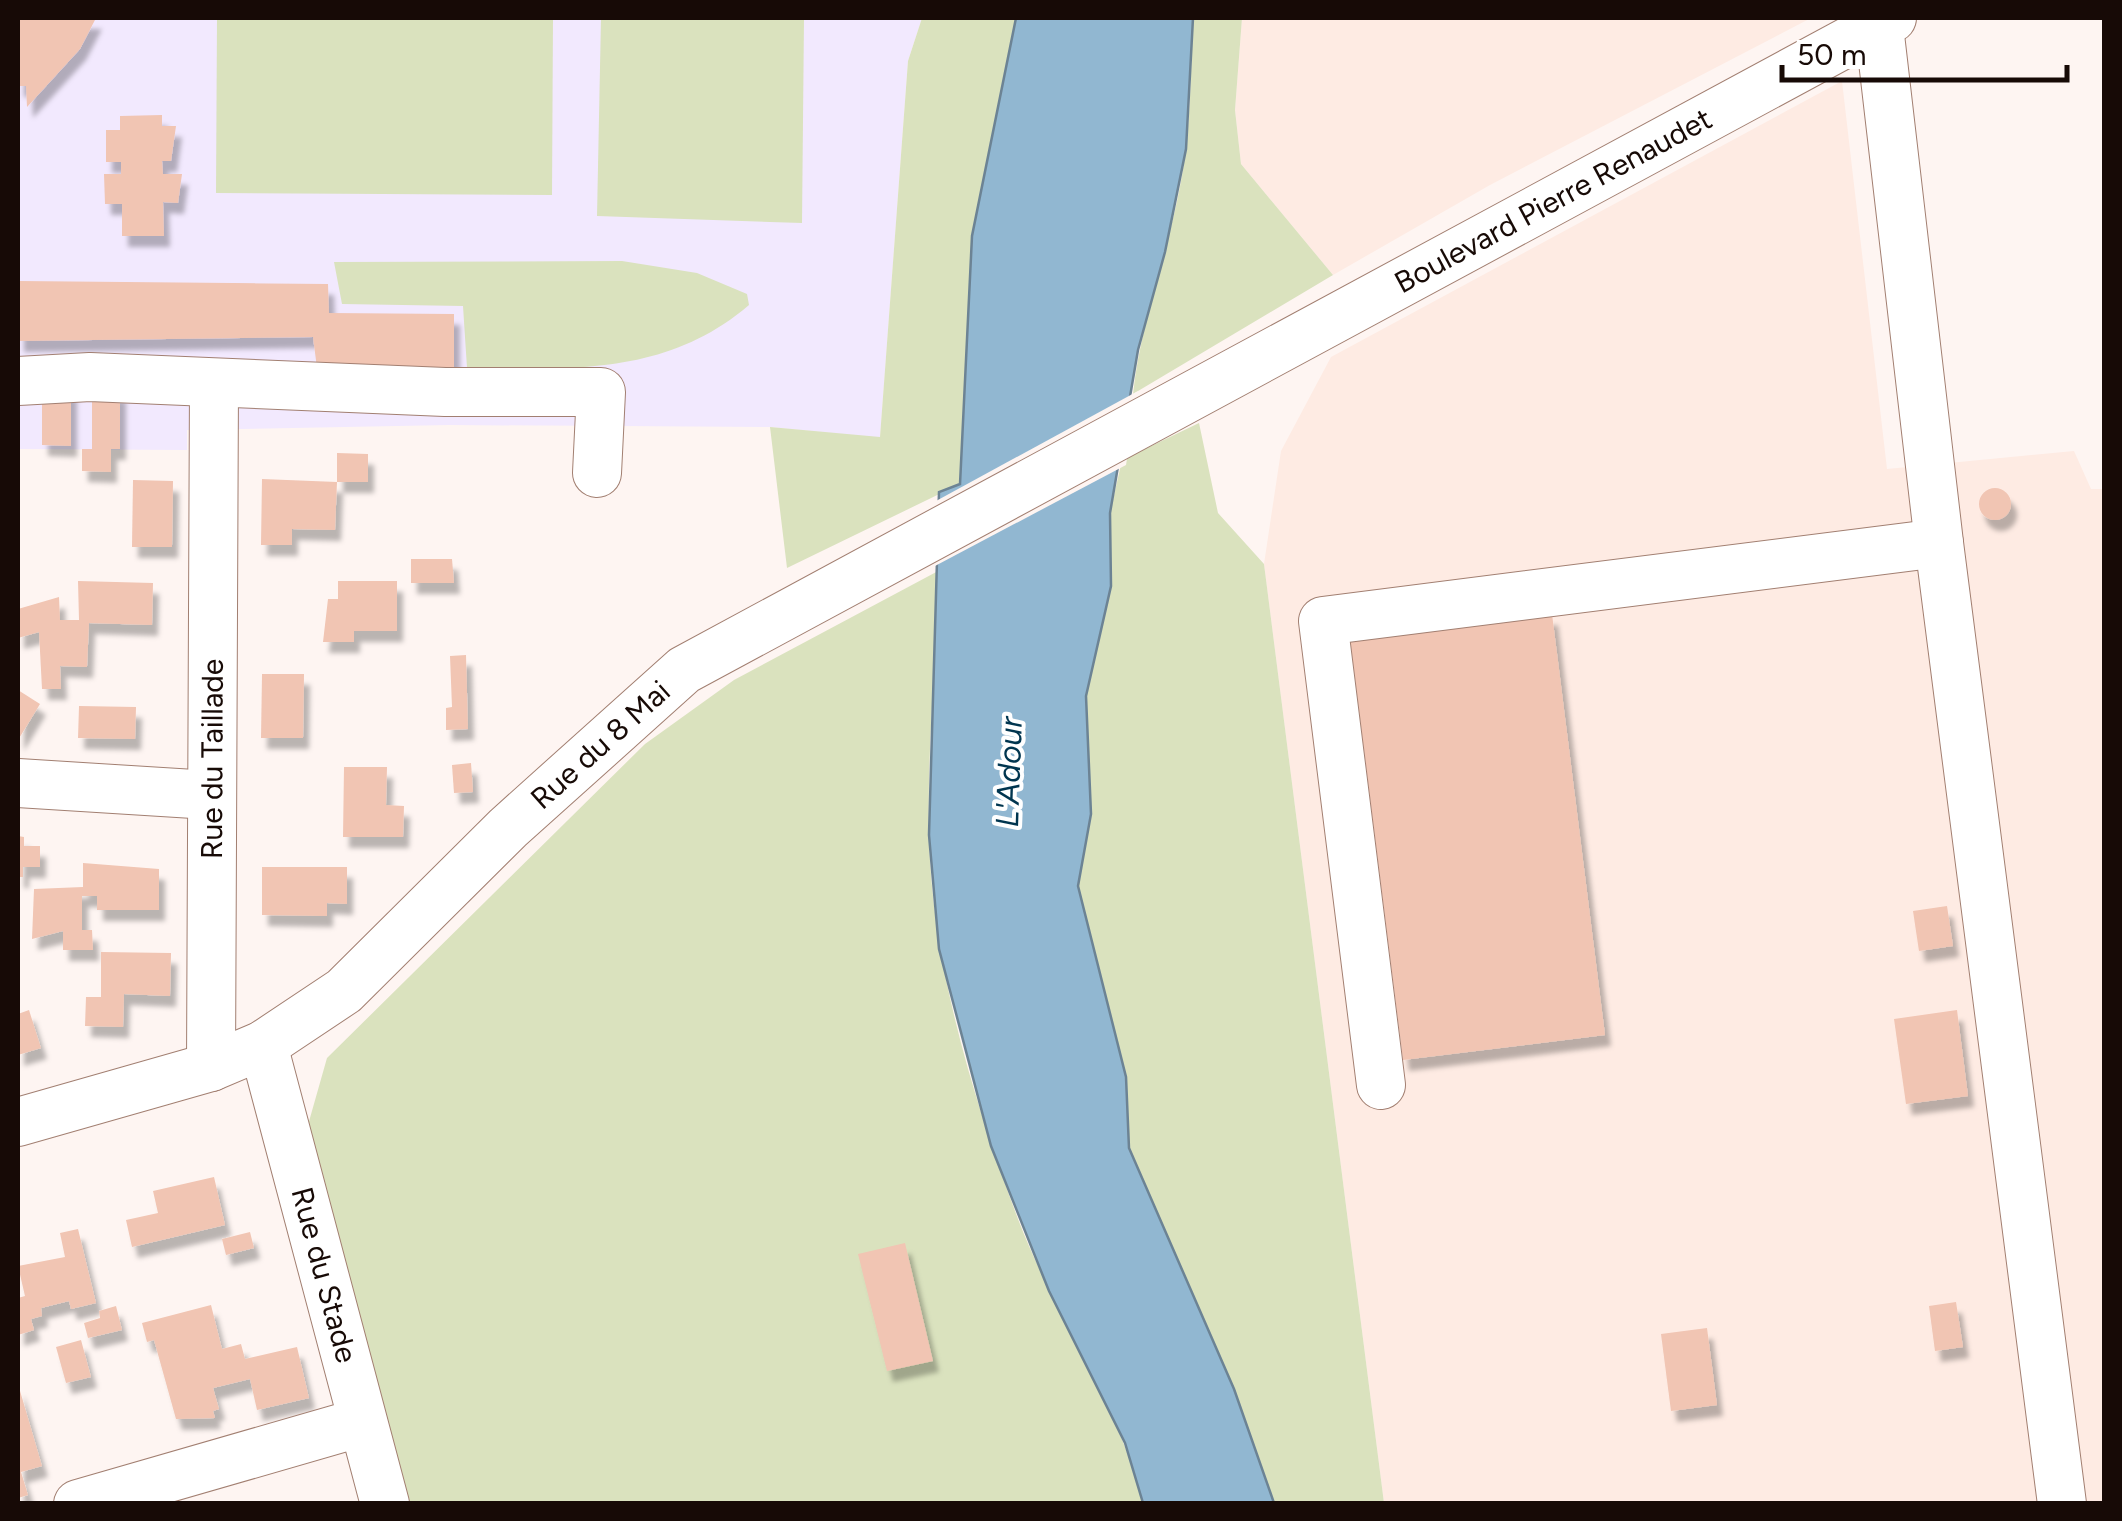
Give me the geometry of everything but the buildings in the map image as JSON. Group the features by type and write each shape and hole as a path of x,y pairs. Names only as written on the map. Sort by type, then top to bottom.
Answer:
{"street":[{"name":"Boulevard Pierre Renaudet","path":"1212,384 1884,20"},
{"path":"1884,20 1939,544 2062,1504"},
{"path":"18,381 90,377 214,384 601,392 598,473"},
{"name":"Rue du Taillade","path":"211,1067 214,384"},
{"name":"Rue du 8 Mai","path":"18,1122 211,1067 263,1045 344,991 508,828 684,670 1212,384"},
{"path":"1381,1085 1323,620 1939,544"},
{"path":"18,783 210,796"},
{"name":"Rue du Stade","path":"263,1045 385,1504"},
{"path":"78,1504 362,1422"}],"shaded area":[{"path":"18,18 922,18 908,61 880,438 770,427 449,425 187,430 187,450 18,449"},
{"path":"1242,18 1811,18 1490,185 1333,275 1241,164 1235,110"},
{"path":"1842,81 1887,469 2074,451 2091,489 2104,489 2104,1503 1384,1503 1264,564 1281,451 1331,357"}],"green space":[{"path":"217,18 553,18 552,195 216,193"},
{"path":"601,18 804,18 802,223 597,216"},
{"path":"922,18 1016,18 972,236 960,484 787,568 770,427 880,437 908,61"},
{"path":"1193,18 1242,18 1235,110 1241,164 1333,275 1133,394 1182,178"},
{"path":"622,261 697,273 747,294 749,305 685,345 616,364 543,369 467,368 463,306 342,304 334,262"},
{"path":"1199,423 1218,513 1264,564 1384,1503 1274,1503 1234,1389 1129,1148 1126,1077 1078,886 1091,814 1086,696 1111,586 1110,513 1122,460"},
{"path":"940,570 929,836 932,885 947,982 971,1079 1018,1219 1118,1430 1143,1503 406,1503 306,1132 327,1058 645,744 734,680"}],"water":[{"name":"L'Adour","path":"1016,18 1193,18 1186,149 1165,252 1138,350 1110,513 1111,586 1086,696 1091,814 1078,886 1126,1077 1129,1148 1234,1389 1274,1503 1143,1503 1125,1443 1049,1291 991,1146 939,949 929,835 939,492 960,484 972,236"}],"pier":[{"path":"1138,391 1126,465 935,566 936,501"}]}
